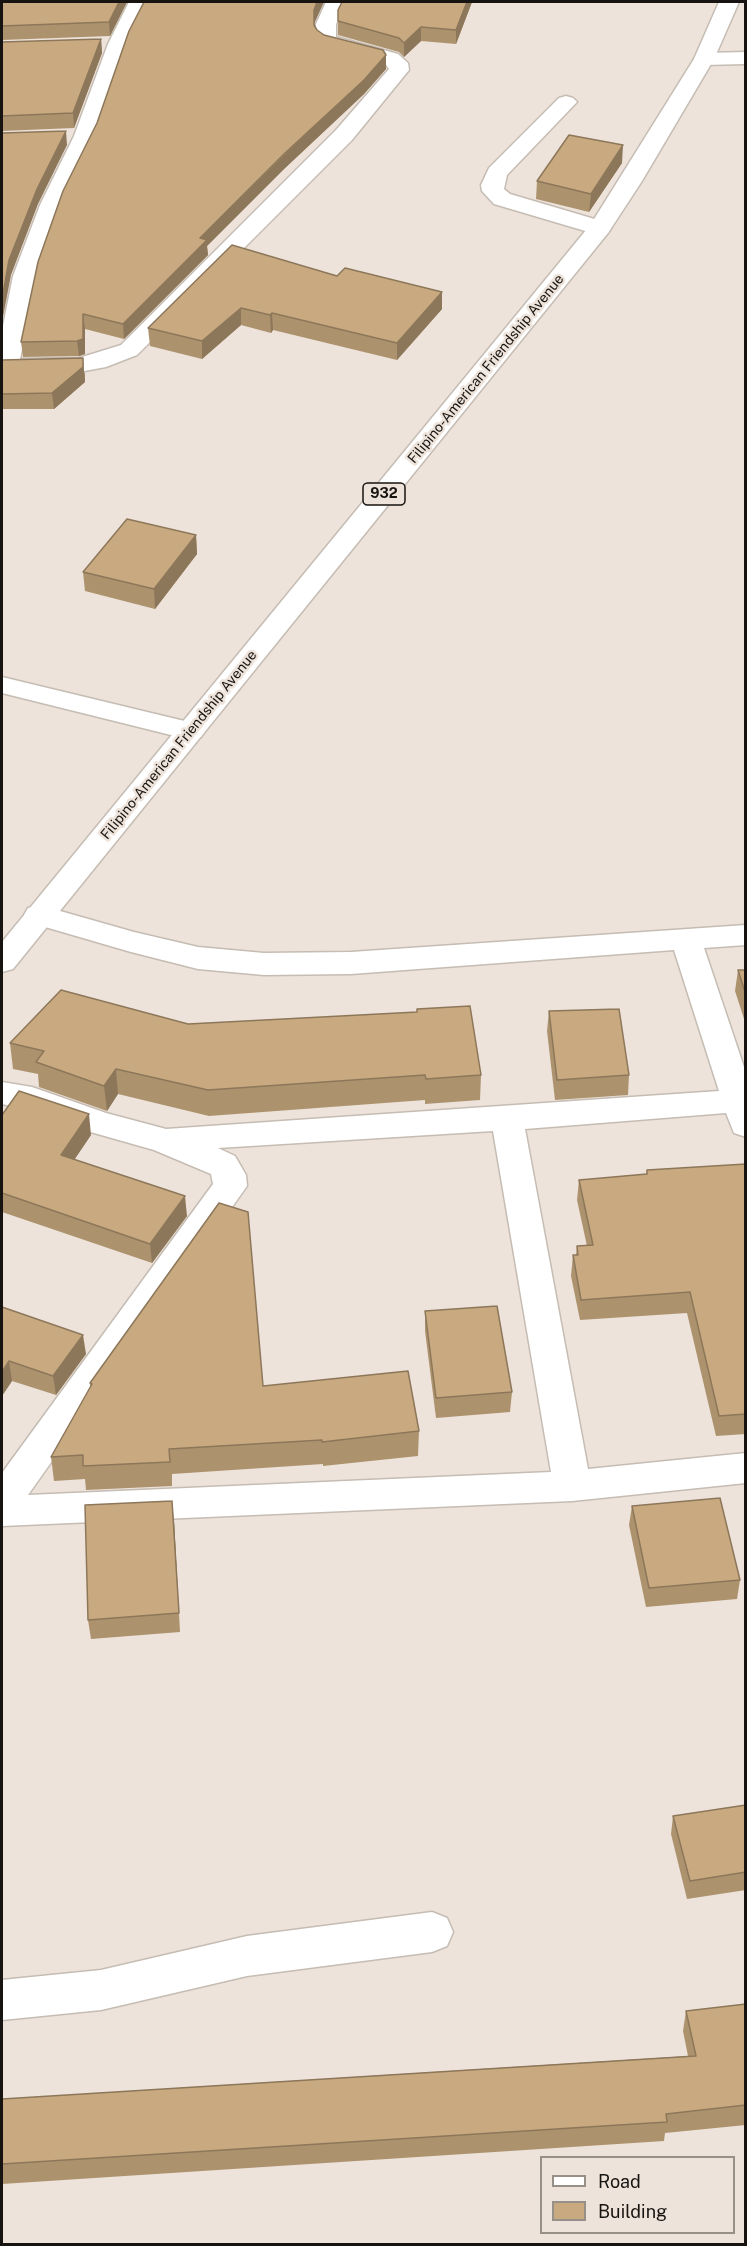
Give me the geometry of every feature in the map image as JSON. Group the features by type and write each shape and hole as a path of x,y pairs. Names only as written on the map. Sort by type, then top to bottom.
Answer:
{"street":[{"path":"139,2 118,44 85,136 51,205 25,276 4,366 97,362 129,350 344,135 399,70 398,63 391,58 332,43 326,39 326,24 336,2"},
{"name":"Filipino-American Friendship Avenue","path":"2,962 600,228 632,181 704,59 729,2"},
{"path":"95,44 118,44"},
{"path":"704,59 746,58"},
{"path":"566,102 503,165 493,179 493,191 502,199 600,228"},
{"path":"61,137 85,136"},
{"path":"2,685 191,731"},
{"path":"39,915 131,942 198,958 264,964 351,963 746,935"},
{"path":"163,1140 507,1118 743,1108 686,939"},
{"path":"2,1094 32,1099 99,1124 163,1140 223,1165 229,1175 230,1186 2,1501"},
{"path":"507,1118 572,1486"},
{"path":"2,1511 572,1486 746,1468"},
{"path":"2,2000 101,1990 247,1956 432,1932"}],"building":[{"path":"2,2 119,2 109,22 2,26"},
{"path":"144,2 317,2 314,10 314,25 317,30 324,35 383,50 386,55 364,80 284,154 200,238 207,240 123,324 83,314 83,339 21,342 38,262 63,191 97,123 129,31"},
{"path":"342,2 467,2 456,30 421,27 404,43 399,38 338,21 338,10"},
{"path":"101,39 73,113 2,116 2,42"},
{"path":"66,131 37,189 9,260 2,299 2,133"},
{"path":"569,135 623,145 591,194 537,181"},
{"path":"232,245 337,276 345,268 442,292 397,343 272,313 270,315 241,308 202,341 148,328"},
{"path":"83,358 83,367 52,393 2,394 2,360"},
{"path":"127,519 196,535 154,589 83,572"},
{"path":"738,970 746,970 746,995"},
{"path":"61,990 188,1024 417,1012 417,1009 470,1006 481,1075 426,1079 425,1075 208,1090 116,1069 104,1086 36,1062 44,1051 10,1043"},
{"path":"619,1009 629,1075 557,1080 549,1011"},
{"path":"19,1091 89,1114 61,1155 185,1196 150,1244 2,1193 2,1115"},
{"path":"746,1164 746,1414 719,1416 690,1292 581,1300 573,1255 578,1255 577,1246 593,1245 579,1180 647,1174 647,1170"},
{"path":"219,1203 248,1212 263,1386 408,1371 419,1431 322,1442 322,1440 169,1449 170,1462 83,1466 83,1455 51,1457 92,1384 90,1383"},
{"path":"497,1306 512,1392 436,1398 425,1311"},
{"path":"2,1307 83,1335 53,1376 9,1361 2,1372"},
{"path":"720,1498 740,1580 649,1588 632,1506"},
{"path":"172,1501 179,1613 88,1620 85,1505"},
{"path":"746,1805 746,1872 690,1881 673,1816"},
{"path":"746,2004 746,2105 666,2114 667,2122 2,2164 2,2099 696,2056 686,2011"}]}
